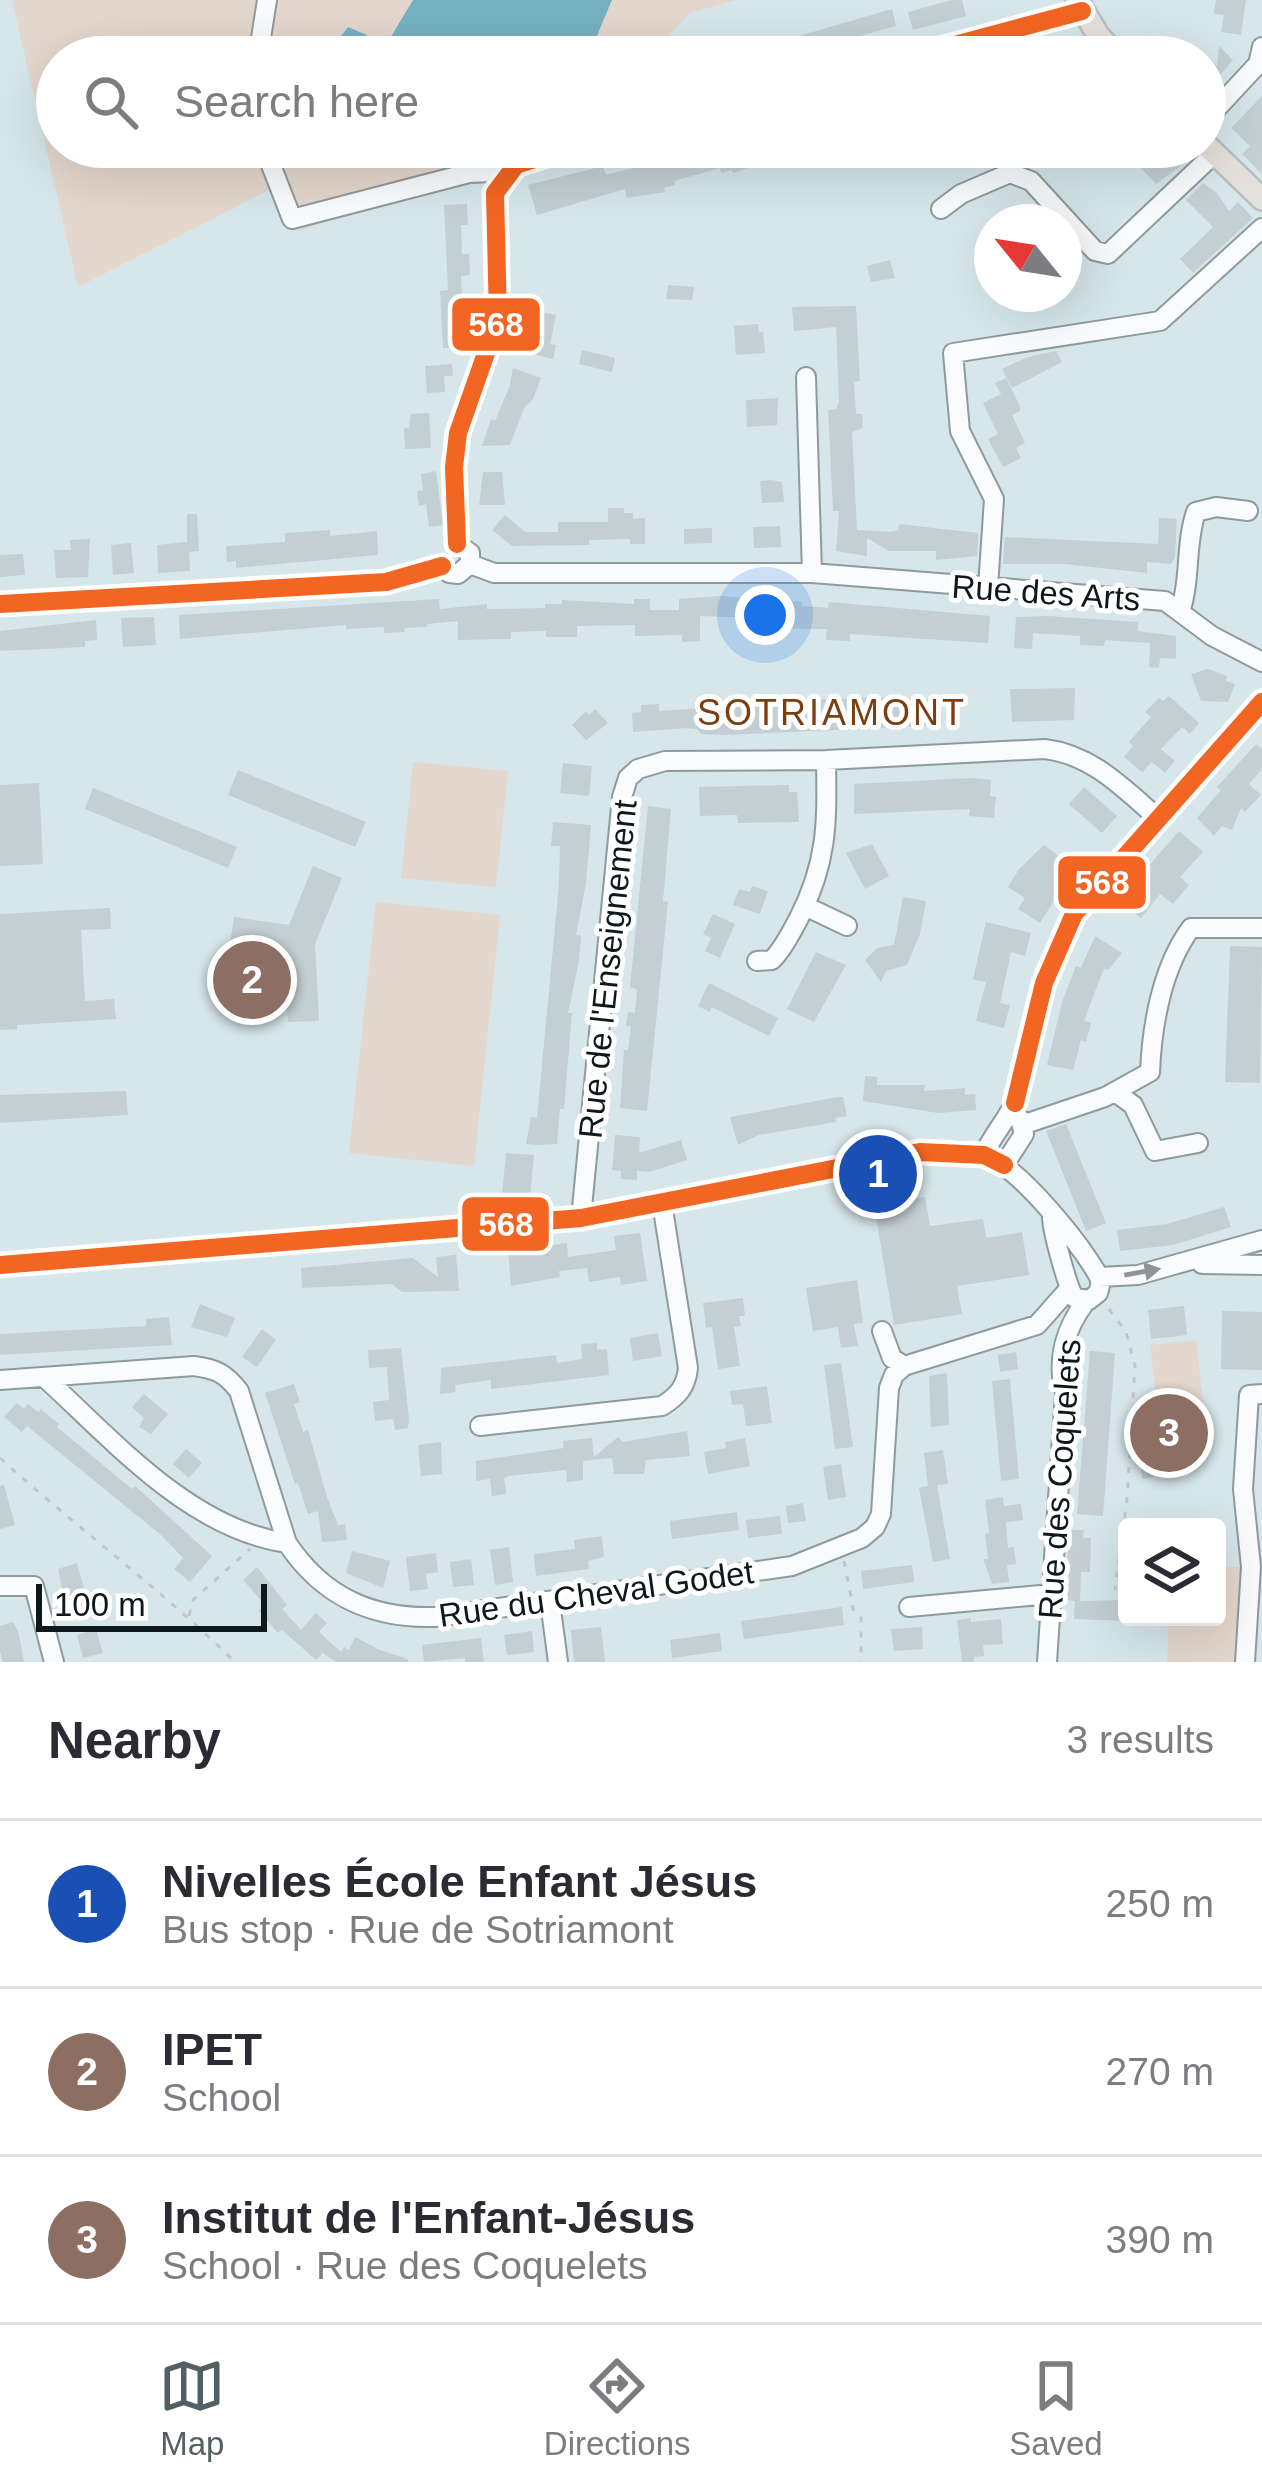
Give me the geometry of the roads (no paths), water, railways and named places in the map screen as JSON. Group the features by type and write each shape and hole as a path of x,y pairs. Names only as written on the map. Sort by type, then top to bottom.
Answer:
{"main road":[{"path":"1080,6 1102,36"},
{"path":"1226,164 1262,199"}],"street":[{"path":"261,36 267,0"},
{"path":"980,36 1080,6"},
{"path":"1226,98 1261,60"},
{"path":"271,168 292,219 482,171 504,178"},
{"path":"457,544 454,467 458,434 498,320 495,194 513,168"},
{"path":"941,209 1010,172 1031,181 1095,251 1108,254 1192,168"},
{"path":"988,587 994,499 960,431 953,353 1160,321 1262,228"},
{"path":"806,377 812,573"},
{"path":"1180,612 1196,512 1216,507 1248,511"},
{"path":"0,604 386,582 442,566 458,574 470,565 470,553 457,544"},
{"path":"442,566 442,552 457,544"},
{"name":"Rue des Arts","path":"470,565 494,573 812,573 1165,601 1212,636 1262,662"},
{"path":"984,1155 1015,1103 1034,1012 1056,944 1092,890 1262,702"},
{"name":"Rue de l'Enseignement","path":"581,1219 622,797 628,778 638,770 664,761 1065,752 1097,767 1160,820"},
{"path":"757,961 772,960 782,950 824,854 826,760"},
{"path":"805,906 847,926"},
{"path":"1022,1126 1115,1092 1150,1072 1152,1029 1180,942 1191,928 1262,928"},
{"path":"1115,1092 1133,1105 1155,1151 1198,1143"},
{"path":"1004,1165 1024,1134 1015,1103"},
{"path":"0,1265 581,1219 920,1152 984,1155 1023,1180 1052,1217 1064,1224 1095,1273 1098,1293 1094,1303 1075,1298 1067,1285 1052,1217"},
{"path":"480,1426 662,1406 676,1397 688,1368 662,1203"},
{"path":"883,1331 892,1358 904,1366 1037,1324 1074,1270 1138,1275 1262,1240"},
{"path":"1185,1263 1262,1265"},
{"name":"Rue des Coquelets","path":"1047,1662 1065,1393 1061,1361 1069,1325 1094,1303"},
{"path":"1037,1324 1054,1332 1069,1325"},
{"name":"Rue du Cheval Godet","path":"0,1380 194,1366 216,1369 239,1390 287,1543 314,1576 346,1599 398,1618 550,1602 792,1566 862,1538 875,1527 880,1514 890,1388 894,1375 904,1366"},
{"path":"45,1378 173,1490 212,1516 261,1539 287,1543"},
{"path":"1245,1662 1251,1567 1243,1489 1247,1418 1249,1395 1262,1394"},
{"path":"0,1586 34,1586 54,1662"},
{"path":"909,1607 1052,1594"},
{"path":"550,1602 558,1662"}],"water":[{"path":"413,0 612,0 597,36 391,36"},
{"path":"348,27 367,36 341,36"}],"place":[{"name":"IPET","path":"252,980"},
{"name":"Nivelles École Enfant Jésus","path":"878,1174"},
{"name":"Institut de l'Enfant-Jésus","path":"1169,1433"}],"district":[{"name":"SOTRIAMONT","path":"832,712"}]}
